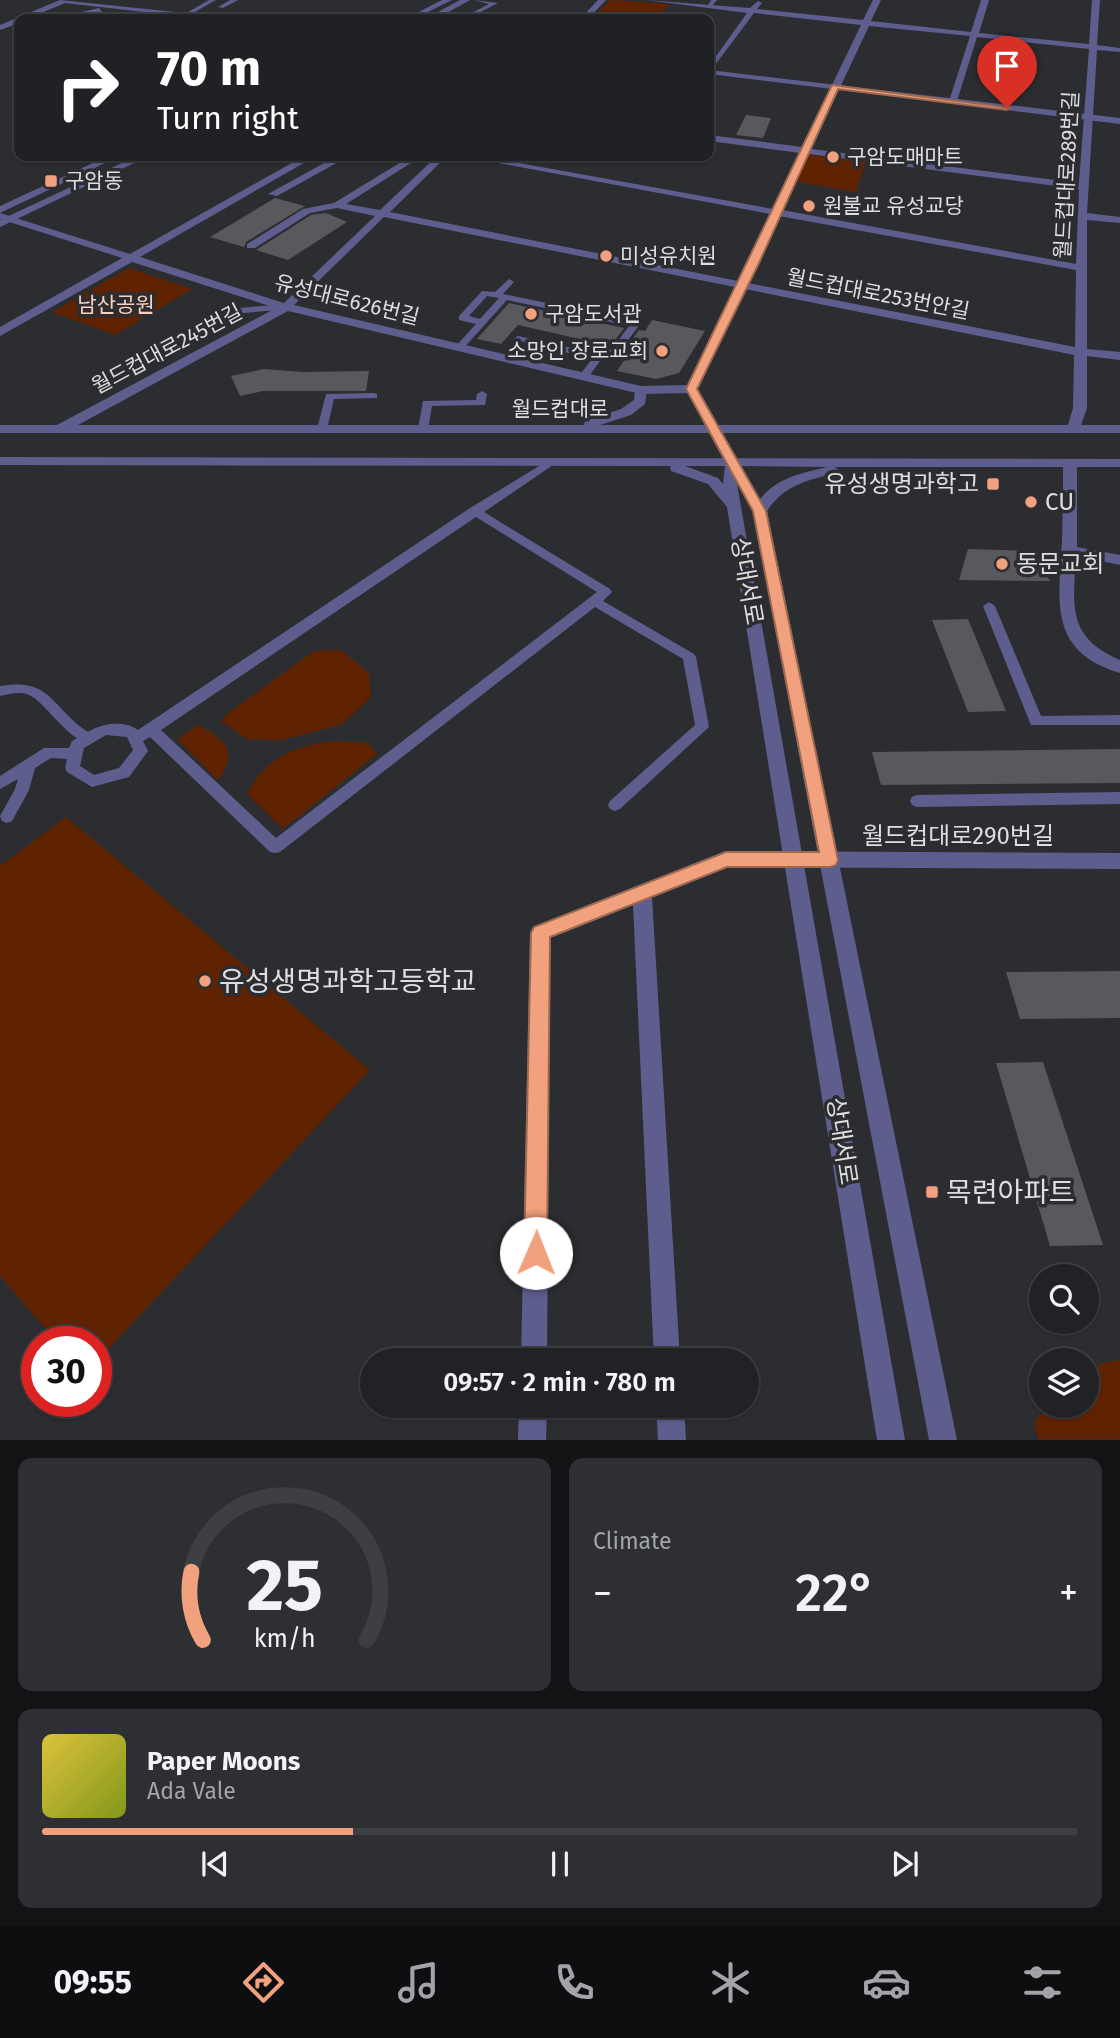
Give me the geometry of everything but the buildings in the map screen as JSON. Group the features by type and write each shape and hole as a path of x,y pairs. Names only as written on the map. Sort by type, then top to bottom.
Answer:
{"street":[{"path":"34,14 65,0 178,14"},
{"path":"419,14 448,0"},
{"path":"438,14 466,0"},
{"path":"589,14 603,0"},
{"path":"650,0 711,3 753,11 1120,50"},
{"path":"714,65 761,0"},
{"path":"732,463 692,389 877,0"},
{"path":"953,102 985,0"},
{"name":"월드컵대로289번길","path":"1074,428 1080,408 1082,216 1096,0"},
{"path":"78,14 113,6"},
{"path":"714,73 1120,121"},
{"path":"714,139 1084,187"},
{"path":"0,210 104,161"},
{"path":"3,220 133,161"},
{"path":"0,332 302,161"},
{"path":"273,194 335,161"},
{"path":"251,246 307,211 337,205 410,161"},
{"name":"월드컵대로245번길","path":"60,429 286,307 437,161"},
{"path":"493,161 1081,268"},
{"name":"월드컵대로253번안길","path":"337,205 742,288 1079,352"},
{"path":"1082,216 1120,220"},
{"name":"유성대로626번길","path":"3,220 286,307 641,390 692,389"},
{"path":"1079,352 1120,356"},
{"path":"558,429 597,423 625,412 640,401 641,390"},
{"name":"월드컵대로","path":"0,429 1120,429"},
{"path":"0,461 1120,463"},
{"path":"655,463 690,471 713,481 725,492 735,508"},
{"name":"상대서로","path":"732,463 730,484 891,1440"},
{"name":"상대서로","path":"732,463 760,511 943,1440"},
{"path":"760,511 768,496 779,486 796,478 859,463"},
{"path":"1070,463 1065,615 1081,645 1120,667"},
{"path":"1069,550 1120,560"},
{"name":"월드컵대로290번길","path":"534,1348 540,933 726,859 1120,862"},
{"path":"642,893 666,1348"},
{"path":"533,1418 533,1440"},
{"path":"671,1418 672,1440"}],"lane":[{"path":"188,14 213,0"},
{"path":"221,7 235,0"},
{"path":"474,14 495,4 477,0"},
{"path":"459,348 482,322 509,282"},
{"path":"482,322 462,318 485,293 635,324 614,353 607,351 602,358 518,339"},
{"path":"184,341 242,310 286,307"},
{"path":"584,376 598,357"},
{"path":"423,429 427,403 481,403 482,394"},
{"path":"322,429 330,396 373,396"},
{"path":"136,738 549,463"},
{"path":"151,729 275,847 606,592 474,511"},
{"path":"594,601 689,657 702,727 615,805"},
{"path":"989,606 1036,721 1120,720"},
{"path":"0,691 16,687 45,696 68,725 88,738"},
{"path":"104,729 132,732 136,738 141,751 124,773 92,781 72,768 77,745 104,729"},
{"path":"0,783 49,751 75,754"},
{"path":"7,817 22,789 29,764"},
{"path":"917,801 1120,798"}],"green space":[{"path":"610,0 670,4 659,14 597,14"},
{"path":"805,154 866,161 856,192 797,182"},
{"name":"남산공원","path":"129,268 192,289 115,335 52,312"},
{"path":"341,650 369,673 371,697 341,725 277,741 247,739 222,722 224,716 314,651"},
{"path":"198,725 216,736 226,748 228,762 218,780 177,739"},
{"path":"336,741 368,743 377,754 283,829 247,794 263,771 283,755 308,746"},
{"path":"66,817 370,1070 112,1345 112,1326 43,1326 0,1276 0,866"},
{"path":"1120,1360 1120,1439 1038,1439 1034,1421 1037,1418 1099,1418 1099,1366"}],"place":[{"name":"구암도매마트","path":"833,157"},
{"name":"구암동","path":"51,181"},
{"name":"원불교 유성교당","path":"809,206"},
{"name":"미성유치원","path":"606,256"},
{"name":"구암도서관","path":"531,314"},
{"name":"소망인 장로교회","path":"662,351"},
{"name":"유성생명과학고","path":"993,484"},
{"name":"CU","path":"1031,502"},
{"name":"동문교회","path":"1002,564"},
{"name":"유성생명과학고등학교","path":"205,981"},
{"name":"목련아파트","path":"932,1192"}],"route":[{"path":"536,1253 540,933 726,859 830,860 760,511 692,389 754,263 835,87 1007,108"}]}
